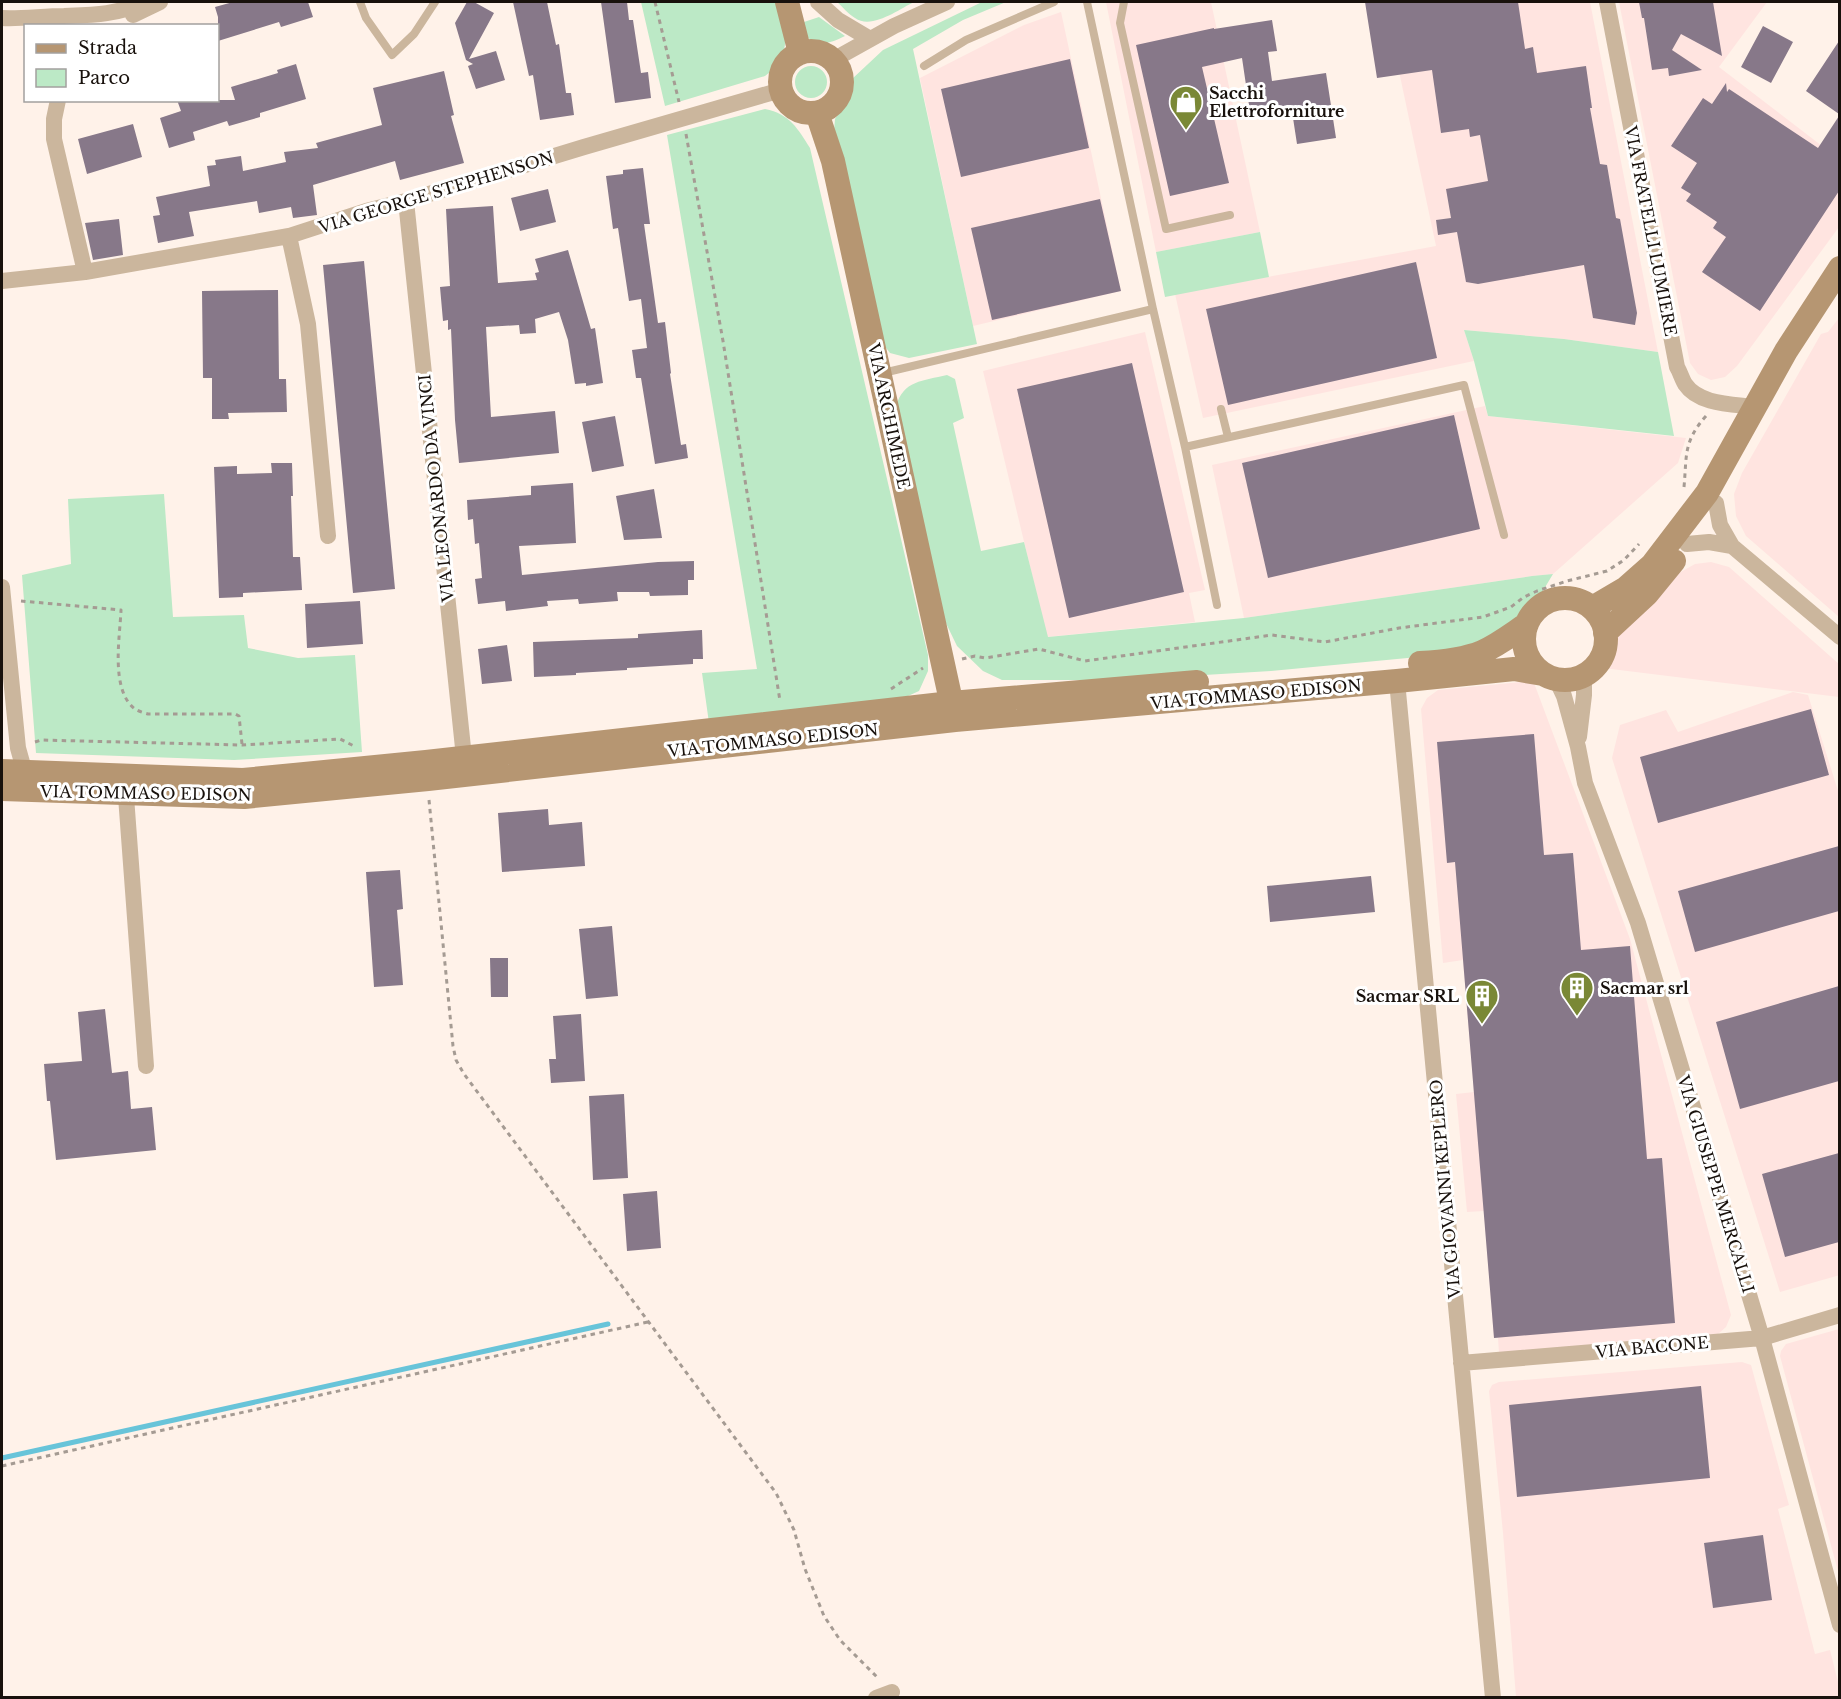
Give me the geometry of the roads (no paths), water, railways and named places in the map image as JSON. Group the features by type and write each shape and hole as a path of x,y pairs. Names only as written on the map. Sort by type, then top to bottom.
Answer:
{"street":[{"path":"92,22 142,2"},
{"path":"2,18 63,24 113,22 160,2"},
{"path":"787,2 800,53"},
{"path":"818,2 838,20 870,39"},
{"path":"833,60 870,39 947,2"},
{"name":"VIA FRATELLI LUMIERE","path":"1607,2 1677,367 1686,385 1700,397 1750,416"},
{"path":"818,52 833,60 842,77 842,86 834,103 818,113 799,111 791,106 781,90 780,81 786,64 800,53 818,52"},
{"name":"VIA GEORGE STEPHENSON","path":"2,281 85,272 289,236 366,211 781,90"},
{"path":"58,102 54,119 54,139 85,272"},
{"name":"VIA ARCHIMEDE","path":"818,113 833,161 953,712"},
{"name":"VIA LEONARDO DA VINCI","path":"406,201 465,765"},
{"path":"289,236 308,324 328,536"},
{"path":"1592,608 1626,588 1652,565 1707,492 1786,351 1839,268"},
{"path":"1605,633 1647,594 1716,503 1733,466 1750,416"},
{"path":"1716,503 1720,525 1732,546 1839,637"},
{"path":"1687,544 1709,542 1732,546"},
{"path":"3,593 9,727 18,748 13,772"},
{"path":"1568,598 1592,608 1601,620 1605,633 1605,646 1594,668 1584,675 1566,680 1550,677 1534,667 1528,657 1524,635 1533,613 1544,604 1556,599 1568,598"},
{"name":"VIA TOMMASO EDISON","path":"2,789 243,780 465,765 1435,662 1480,653 1527,624"},
{"name":"VIA TOMMASO EDISON","path":"953,712 1397,681 1514,669 1550,677"},
{"name":"VIA GIUSEPPE MERCALLI","path":"1578,747 1584,675"},
{"name":"VIA GIUSEPPE MERCALLI","path":"1550,677 1564,696 1585,783 1638,923 1762,1338 1839,1625"},
{"name":"VIA GIOVANNI KEPLERO","path":"1397,681 1492,1698"},
{"name":"VIA TOMMASO EDISON","path":"13,772 244,797 428,779 465,765"},
{"path":"125,785 146,1066"},
{"name":"VIA BACONE","path":"1461,1364 1762,1338 1839,1315"}],"lane":[{"path":"360,2 366,18 392,55 414,34 435,2"},
{"path":"924,66 966,40 1054,2"},
{"path":"1087,2 1185,447 1217,604"},
{"path":"1124,2 1120,23 1166,229 1230,216"},
{"path":"879,374 1153,309"},
{"path":"1185,447 1464,385 1504,535"},
{"path":"1221,409 1228,437"}],"waterway":[{"path":"2,1458 608,1324"}],"place":[{"name":"Sacchi Elettroforniture","path":"1186,131"},
{"name":"Sacmar srl","path":"1577,1017"},
{"name":"Sacmar SRL","path":"1482,1025"}]}
